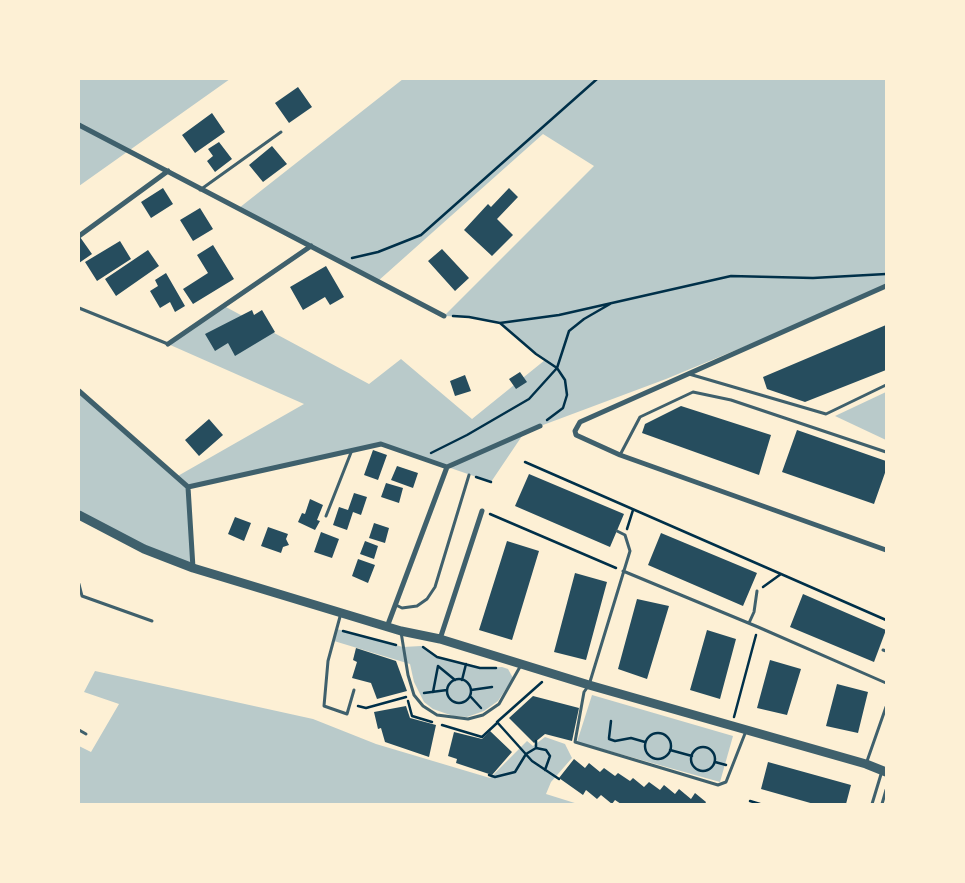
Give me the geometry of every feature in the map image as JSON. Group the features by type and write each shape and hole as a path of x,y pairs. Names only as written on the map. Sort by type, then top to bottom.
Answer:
{"street":[{"path":"79,125 444,316"},
{"path":"79,236 168,171"},
{"path":"168,344 311,246"},
{"path":"886,286 580,422 576,435 620,455 886,550"},
{"path":"79,391 188,487 193,568"},
{"path":"188,487 381,444 447,467 522,436 540,426"},
{"path":"387,627 447,467"},
{"path":"440,639 482,510"},
{"path":"79,515 144,549 193,568 387,627 440,639 589,685 866,764 884,771"}],"lane":[{"path":"200,190 281,132"},
{"path":"79,308 168,344"},
{"path":"688,374 826,414 886,384"},
{"path":"620,455 640,417 693,392 731,400 886,452"},
{"path":"326,516 352,450"},
{"path":"395,605 402,608 417,606 428,599 435,587 469,474"},
{"path":"617,531 625,535 630,551 589,685 584,692 575,742 718,784 726,782 746,730"},
{"path":"623,571 749,623 886,683"},
{"path":"79,584 82,596 152,621"},
{"path":"749,623 754,612 757,592"},
{"path":"342,613 328,661 324,706 347,714 354,690"},
{"path":"401,631 414,695 423,706 437,715 468,719 486,713 499,704 521,664"},
{"path":"866,764 886,707"},
{"path":"79,730 86,734"},
{"path":"872,804 884,771"},
{"path":"882,804 886,790"}],"path":[{"path":"338,261 378,252 420,235 597,79"},
{"path":"444,316 469,317 500,323 559,314 731,276 813,278 886,274"},
{"path":"420,458 467,435 529,399 557,368 569,331 584,319 613,303"},
{"path":"500,323 536,354 557,368 565,380 567,395 563,408 540,426"},
{"path":"525,462 886,620"},
{"path":"625,535 633,509"},
{"path":"482,510 623,571"},
{"path":"757,592 781,574"},
{"path":"732,726 758,627"},
{"path":"337,629 403,647 421,646 438,657 480,668 502,667"},
{"path":"462,680 467,664"},
{"path":"433,692 438,666 455,680"},
{"path":"455,680 462,680 469,685 471,690 470,696 464,702 456,703 450,700 447,690 448,685 455,680"},
{"path":"548,681 540,683 497,722 526,754 559,779"},
{"path":"471,690 492,687"},
{"path":"350,704 366,708 414,695 447,690"},
{"path":"470,696 486,713"},
{"path":"605,752 612,721"},
{"path":"654,734 662,734 669,739 670,750 663,758 654,759 647,754 645,742 654,734"},
{"path":"609,739 631,738 645,742"},
{"path":"536,742 536,748"},
{"path":"489,775 495,777 515,772 526,754 536,748 546,750 550,756 545,770"},
{"path":"698,748 706,748 712,752 715,762 707,770 700,770 693,765 692,756 698,748"},
{"path":"670,750 692,756"},
{"path":"750,801 760,804"}],"shaded area":[{"path":"79,79 230,79 79,186"},
{"path":"403,79 886,79 886,288 666,379 535,428 522,436 491,482 381,444 188,487 193,568 79,515 79,391 176,477 304,404 168,344 224,306 369,384 401,359 472,419 545,360 500,323 469,317 444,316 594,166 543,134 378,281 239,208"},
{"path":"886,392 886,440 835,416"},
{"path":"337,629 403,647 421,646 438,657 480,668 502,667 508,669 513,678 498,701 484,711 467,717 453,716 433,709 424,702 414,682 410,664 334,641"},
{"path":"95,671 313,719 376,744 490,778 527,741 533,746 545,737 565,744 572,758 551,782 546,794 578,804 79,804 79,746 91,752 119,704 84,692"},
{"path":"592,695 733,736 720,782 577,742"}],"building":[{"path":"298,87 312,107 289,123 275,103"},
{"path":"212,113 225,132 195,153 182,135"},
{"path":"219,142 232,159 215,172 207,161 213,156 208,149"},
{"path":"272,146 287,164 263,182 249,165"},
{"path":"163,188 173,204 151,218 141,202"},
{"path":"509,188 518,197 497,219 513,235 492,256 464,230 488,204 491,207"},
{"path":"200,208 213,229 193,241 180,220"},
{"path":"79,238 92,254 79,263"},
{"path":"120,241 131,259 97,281 85,262"},
{"path":"213,245 234,279 193,304 183,289 208,273 197,255"},
{"path":"442,249 469,278 455,291 428,261"},
{"path":"148,250 159,266 116,296 105,279"},
{"path":"326,266 344,297 330,305 325,297 303,310 290,287"},
{"path":"166,273 185,306 175,312 170,302 160,308 150,291 158,286 155,280"},
{"path":"252,310 254,315 262,310 275,332 235,356 228,343 215,351 205,334"},
{"path":"886,325 886,370 805,402 767,389 763,377"},
{"path":"520,372 527,382 516,389 509,379"},
{"path":"465,375 471,391 455,396 450,381"},
{"path":"681,406 771,435 759,475 642,433 645,424"},
{"path":"209,419 223,435 199,456 185,440"},
{"path":"797,430 886,461 886,470 874,504 782,472"},
{"path":"373,450 387,455 378,480 364,475"},
{"path":"397,466 418,473 413,488 391,480"},
{"path":"529,474 624,514 610,547 515,506"},
{"path":"386,483 403,488 399,503 381,497"},
{"path":"354,493 367,497 361,515 353,512 347,530 333,525 339,507 348,510"},
{"path":"310,499 323,505 317,520 320,521 315,530 298,522 302,513 305,514"},
{"path":"235,517 251,523 244,541 228,534"},
{"path":"374,523 389,528 385,543 369,538"},
{"path":"268,527 288,534 286,539 289,545 283,547 281,553 261,546"},
{"path":"321,532 339,539 332,558 314,552"},
{"path":"661,533 757,573 743,606 648,565"},
{"path":"365,541 378,546 374,559 360,554"},
{"path":"507,541 539,551 512,640 479,630"},
{"path":"358,559 375,565 368,583 352,576"},
{"path":"575,573 607,582 586,660 554,652"},
{"path":"803,594 886,630 874,662 790,627"},
{"path":"637,599 669,606 647,679 618,669"},
{"path":"707,630 736,639 720,699 690,690"},
{"path":"356,648 396,661 407,691 377,699 371,683 352,678 357,662 353,660"},
{"path":"770,660 801,669 787,715 757,708"},
{"path":"837,684 868,692 858,733 826,726"},
{"path":"533,696 579,708 572,741 545,734 534,743 509,718"},
{"path":"406,706 410,718 436,725 429,757 385,742 381,728 378,729 374,712"},
{"path":"490,731 512,752 492,775 456,763 457,759 448,756 454,732 482,739"},
{"path":"574,759 585,768 589,763 600,772 604,768 615,776 618,773 630,781 633,778 644,787 649,782 660,790 664,785 675,794 679,789 691,799 695,793 706,802 705,804 621,804 615,800 612,804 601,795 597,799 586,790 583,795 559,778"},
{"path":"768,762 851,785 846,804 814,804 761,789"}]}
